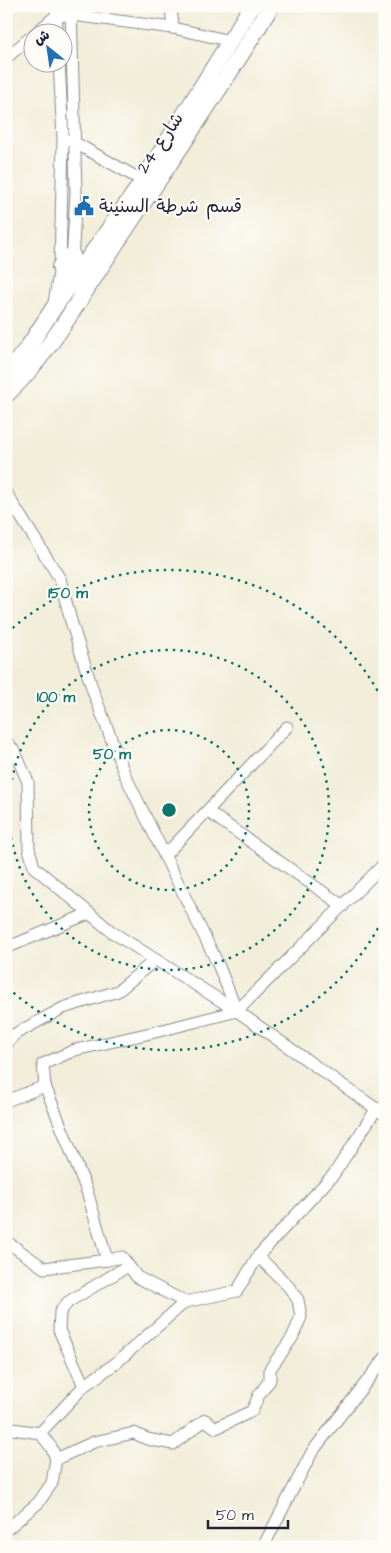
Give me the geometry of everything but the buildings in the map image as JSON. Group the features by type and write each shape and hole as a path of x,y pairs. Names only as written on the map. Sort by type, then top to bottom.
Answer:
{"street":[{"path":"71,11 80,6"},
{"path":"171,6 173,28"},
{"name":"شارع 24","path":"6,395 22,380 48,349 60,330 89,272 143,181 252,6"},
{"name":"شارع 24","path":"6,374 27,349 70,285 89,272 241,57 272,6"},
{"path":"46,22 56,11 71,11 173,28 231,41"},
{"path":"53,310 66,253 76,192 71,11"},
{"path":"6,58 22,44"},
{"path":"60,72 63,138 65,280 70,285 66,313 60,330"},
{"path":"63,138 76,142 143,181"},
{"path":"66,253 76,267 89,272"},
{"path":"6,493 60,579 70,621 93,691 125,775 217,962 237,1011"},
{"path":"164,856 287,727"},
{"path":"6,741 15,752 28,782 29,849 34,867 112,932 237,1011 381,1111 334,1174 258,1256 237,1291 185,1302 116,1362 84,1386 40,1433"},
{"path":"207,811 343,906"},
{"path":"107,1260 87,1191 45,1086 44,1064 75,1050 237,1011 385,864"},
{"path":"6,948 90,914"},
{"path":"6,1045 10,1030 63,1008 118,990 155,960"},
{"path":"6,1101 45,1086"},
{"path":"6,1241 44,1268 122,1257 137,1278 185,1302"},
{"path":"56,1459 94,1442 134,1433 147,1439 173,1444 205,1420 216,1428 252,1411 258,1395 270,1380 270,1370 292,1338 300,1317 298,1300 289,1287 258,1256"},
{"path":"84,1386 59,1330 60,1312 68,1302 128,1266"},
{"path":"263,1547 312,1452 385,1358"},
{"path":"6,1428 40,1433 56,1459 52,1483 38,1503 6,1530"}],"place":[{"name":"قسم شرطة السنينة","path":"84,206"}]}
